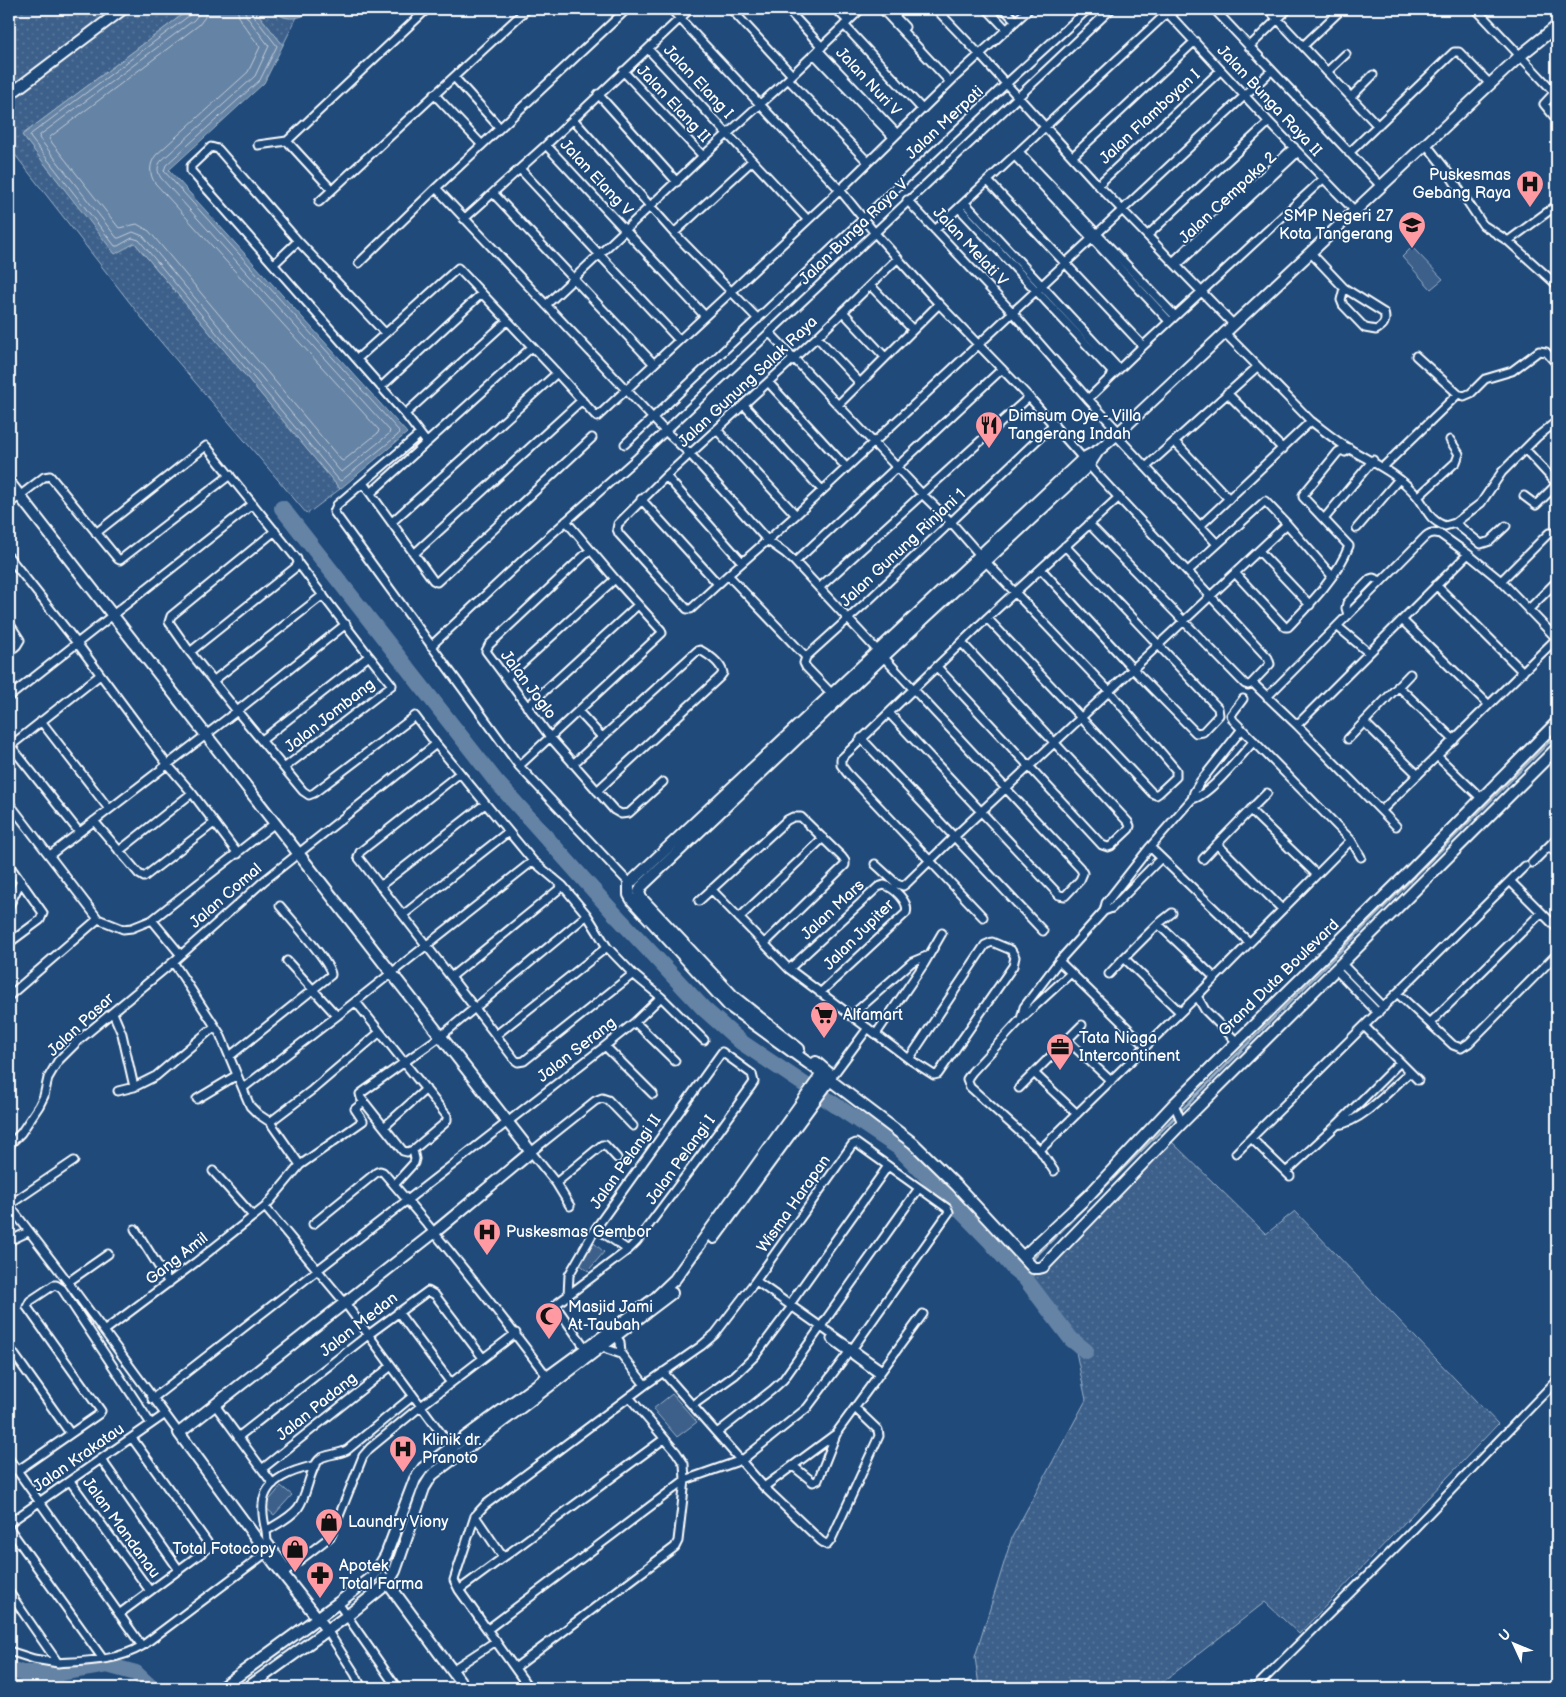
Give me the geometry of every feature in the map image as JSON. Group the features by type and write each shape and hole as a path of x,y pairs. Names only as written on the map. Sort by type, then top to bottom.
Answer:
{"main road":[{"path":"9,95 123,9"},
{"path":"614,1333 675,1279 800,1105 825,1077 831,1075 734,997 641,898 639,892 643,884 983,558 1521,55 1557,26"},
{"path":"9,482 531,1152 345,1304 179,1433 266,1553 285,1572 327,1630"},
{"path":"881,654 832,694 629,884 628,895 720,996 746,1018 913,1143 957,1186 1028,1262"},
{"name":"Grand Duta Boulevard","path":"1557,722 1481,798 1415,878 1339,967 1181,1120 1047,1264 1039,1268 1028,1262 1089,1194 1175,1107 1236,1041 1415,878 1557,748"},
{"path":"221,1688 338,1603 377,1571 386,1556 414,1479 423,1468 454,1451 602,1341 659,1304 675,1289 814,1102 825,1077"},
{"path":"550,1380 586,1349 602,1341"},
{"path":"246,1688 347,1616 388,1583 395,1571 426,1483 454,1451"},
{"path":"377,1571 388,1583 465,1688"}],"street":[{"path":"258,145 288,141 427,9"},
{"path":"319,202 527,9"},
{"path":"359,263 627,9"},
{"path":"671,9 840,190 874,232 938,304 1029,397 1270,660 1270,664 1251,684 1245,684 1089,524"},
{"path":"464,219 546,145 690,9"},
{"path":"731,9 868,162"},
{"path":"787,9 818,50 895,135"},
{"path":"836,9 922,110"},
{"path":"546,305 861,9"},
{"path":"882,9 952,81"},
{"path":"888,9 952,81"},
{"path":"936,9 1098,184 1233,324"},
{"path":"987,9 1007,30"},
{"path":"1004,9 1016,21"},
{"path":"357,359 458,268 597,417 840,190 895,135 1029,9"},
{"name":"Jalan Merpati","path":"625,444 1088,9"},
{"name":"Jalan Bunga Raya V","path":"431,646 770,332 907,200 1112,9"},
{"path":"1214,9 1381,186"},
{"path":"1268,9 1378,126"},
{"path":"1248,47 1288,9"},
{"path":"1303,46 1342,9"},
{"path":"1476,9 1556,91 1544,102 1544,105 1557,120"},
{"path":"935,230 1046,128 1166,11"},
{"name":"Jalan Bunga Raya II","path":"1166,11 1244,96 1354,210"},
{"path":"1073,156 1195,41"},
{"name":"Jalan Elang I","path":"648,49 807,219"},
{"path":"1348,153 1454,52 1459,52 1490,84"},
{"path":"1327,72 1346,54"},
{"name":"Jalan Flamboyan I","path":"1098,184 1221,70"},
{"path":"641,500 718,584 768,541 1271,71"},
{"name":"Jalan Elang II","path":"623,72 703,156"},
{"path":"1352,97 1373,75"},
{"path":"454,77 500,128"},
{"path":"434,94 482,145"},
{"path":"598,94 677,182"},
{"path":"573,119 674,233 758,319"},
{"path":"1148,235 1269,122"},
{"path":"288,141 332,190"},
{"path":"1426,144 1447,171 1483,225 1508,241 1557,285"},
{"name":"Jalan Elang V","path":"546,145 705,316"},
{"path":"385,333 298,241 217,148 211,147 191,166 191,171 405,414 427,444"},
{"name":"Jalan Cempaka 2","path":"1175,263 1296,149"},
{"path":"1017,154 1172,319"},
{"path":"674,233 752,161"},
{"path":"520,169 679,340"},
{"path":"1088,399 1323,179"},
{"path":"988,181 1143,346"},
{"path":"436,188 664,430 690,454 768,541 795,562 914,689 1082,870 1080,880 1066,894 1061,896 1054,890 889,713"},
{"path":"493,194 654,364"},
{"name":"Jalan Melati V","path":"907,200 1013,313 1146,467 1217,544"},
{"path":"964,203 990,236"},
{"path":"1508,241 1557,205"},
{"path":"959,208 990,236 1116,371"},
{"path":"274,264 298,241"},
{"path":"1310,252 1344,288 1384,313 1386,319 1383,326 1376,330 1365,328 1343,304 1341,300 1344,288"},
{"name":"Jalan Gunung Salak Raya","path":"718,584 691,609 687,609 619,534 617,526 666,476 817,337 898,258"},
{"path":"871,286 913,330"},
{"path":"381,388 482,294"},
{"path":"838,405 938,304"},
{"path":"843,312 885,357"},
{"path":"405,414 507,321"},
{"path":"770,332 1110,692 1176,770 1176,776 1160,793 1152,793 987,618"},
{"path":"1224,332 1311,421 1349,448 1384,466 1418,497 1434,521 1445,526 1455,523 1481,503 1502,472 1557,421"},
{"path":"817,337 860,383"},
{"path":"371,493 532,347"},
{"path":"1416,356 1458,394 1467,396 1485,379 1506,374 1541,350 1546,352 1557,364"},
{"path":"1146,467 1257,367"},
{"path":"795,562 1002,369"},
{"path":"392,522 558,373"},
{"path":"768,382 846,467"},
{"path":"1226,393 1283,449"},
{"path":"1384,466 1458,394"},
{"path":"819,588 1029,397"},
{"path":"414,554 582,400"},
{"path":"744,405 822,490"},
{"path":"1200,526 1311,421"},
{"name":"Jalan Gunung Rinjani 1","path":"806,657 1054,424"},
{"path":"717,430 796,515"},
{"path":"420,434 337,505 334,512 519,766 629,884 639,892"},
{"path":"363,483 436,582 592,438"},
{"path":"1418,497 1456,462 1459,454 1450,440"},
{"path":"1175,442 1229,499"},
{"path":"96,533 206,446 230,475 297,559 298,563 369,656 262,740"},
{"path":"1235,573 1285,627 1310,605 1332,576 1348,546 1303,497 1303,494 1338,452 1342,450 1345,452 1349,448"},
{"path":"1524,496 1536,506 1557,484 1525,449"},
{"path":"1324,519 1373,460"},
{"path":"9,504 44,477 50,476 120,560 230,475"},
{"path":"666,476 742,562"},
{"path":"1357,528 1399,478"},
{"path":"983,918 841,765 841,759 987,618 1119,496"},
{"path":"1188,571 1264,501 1287,524 1332,576"},
{"path":"9,696 253,504"},
{"path":"519,766 661,634 661,630 566,521"},
{"path":"1455,523 1481,544 1490,541 1506,526"},
{"path":"875,864 897,884 903,886 1287,524"},
{"path":"274,530 170,618 170,624 237,712 303,791 309,795 312,794 414,716 533,861 563,886 587,915 607,947 633,974 662,997 704,1040"},
{"path":"1267,697 1430,533 1436,532 1440,534 1501,581 1557,638 1382,810"},
{"path":"1501,581 1549,533 1557,536"},
{"path":"1041,569 1134,670 1196,733 1203,732 1219,715 1218,708 1065,546"},
{"name":"Jalan Joglo","path":"590,550 487,649 488,656 572,764 614,810 625,814 634,809 663,782"},
{"path":"1259,551 1310,605"},
{"path":"1297,725 1468,554"},
{"path":"9,557 238,854"},
{"path":"190,652 296,567 298,563"},
{"path":"728,575 806,657 805,665 832,694"},
{"path":"506,678 615,579"},
{"path":"1528,609 1557,581"},
{"path":"1436,586 1523,672"},
{"path":"213,681 323,595"},
{"path":"527,707 638,605"},
{"path":"1402,620 1489,705"},
{"path":"9,623 20,640 9,652"},
{"path":"50,856 167,764 237,712 346,624"},
{"path":"1337,626 1369,653"},
{"path":"937,667 1102,845 1111,846 1128,830 1130,824 962,643"},
{"path":"572,764 697,650 709,654 723,671 720,677 597,791"},
{"name":"Jalan Jombang","path":"284,768 392,685 369,656"},
{"path":"1348,739 1410,674"},
{"path":"79,832 10,746 100,675"},
{"path":"1256,686 1396,826"},
{"path":"1398,686 1454,740"},
{"path":"1243,699 1231,715 1232,720 1254,740 1351,840 1361,857"},
{"path":"578,711 602,737"},
{"path":"41,721 109,809"},
{"path":"1364,722 1418,775"},
{"path":"1104,912 1106,904 1150,847 1192,799 1200,782 1242,729"},
{"path":"861,738 1043,931"},
{"path":"1192,799 1199,798 1208,790 1254,740"},
{"name":"Jalan Comal","path":"172,962 264,880 436,744"},
{"path":"1437,756 1481,798"},
{"path":"460,773 358,854 359,859 515,1060 523,1062 633,974"},
{"path":"119,851 192,793"},
{"path":"1203,859 1267,793"},
{"path":"9,803 98,919 123,929 132,928 152,920 275,823"},
{"path":"380,886 485,804"},
{"path":"1250,810 1316,874"},
{"path":"699,901 779,827 793,817 805,819 846,863 764,944"},
{"path":"94,821 139,874 144,877 214,823"},
{"path":"403,915 508,832"},
{"path":"739,918 823,838"},
{"path":"1236,1153 1510,881 1557,838"},
{"path":"1040,1150 1198,996 1351,840"},
{"path":"1217,844 1282,909"},
{"path":"1550,846 1557,854"},
{"path":"1150,847 1249,942"},
{"path":"1021,1019 1024,1008 1059,961 1104,912 1112,908 1161,858"},
{"path":"243,1088 356,1002 533,861"},
{"path":"9,865 43,915 40,920 9,943"},
{"path":"9,906 21,881"},
{"path":"1510,881 1557,928"},
{"path":"451,976 563,886"},
{"name":"Jalan Mars","path":"790,969 881,886 887,886 898,895"},
{"path":"711,889 790,969 851,1016 868,1028 910,1059 931,1074 934,1075 938,1074 1015,964 1016,957 1011,950 992,942 985,945 910,1059"},
{"name":"Jalan Jupiter","path":"820,993 906,913 907,905 898,895"},
{"path":"230,1056 330,976 331,971 280,906"},
{"path":"1109,974 1158,924 1172,913"},
{"path":"1430,1023 1541,913"},
{"path":"356,1002 404,1063 447,1116 447,1120 413,1150 403,1151 364,1102 360,1094 404,1063 441,1036 587,915"},
{"path":"9,996 98,919"},
{"path":"152,920 180,954"},
{"path":"1158,924 1215,978"},
{"path":"876,1034 942,933"},
{"path":"496,1035 607,947"},
{"path":"1397,993 1453,1045 1461,1048 1557,954"},
{"path":"851,1016 912,962 929,955"},
{"path":"1124,958 1180,1012"},
{"path":"287,961 337,1016"},
{"path":"1059,961 1146,1046"},
{"path":"172,962 216,1026 252,1110 270,1122 300,1165"},
{"name":"Jalan Pasar","path":"9,1145 29,1122 39,1106 44,1096 48,1078 58,1061 79,1040 172,962"},
{"path":"1339,967 1384,1006"},
{"path":"1339,967 1378,1013"},
{"path":"1054,1171 1040,1150 968,1082 968,1079 972,1072 1021,1019 1071,973"},
{"path":"1198,996 1205,1010 1236,1041"},
{"name":"Jalan Serang","path":"152,1399 605,1046 662,997"},
{"path":"113,1013 122,1034 134,1087"},
{"path":"635,1022 675,1061"},
{"path":"1019,1088 1082,1024"},
{"path":"118,1092 134,1087 156,1076 216,1026"},
{"path":"1364,1026 1418,1080"},
{"path":"825,1077 868,1028"},
{"path":"270,1122 312,1090 380,1032"},
{"path":"1067,1040 1111,1081"},
{"path":"605,1046 652,1094"},
{"name":"Jalan Pelangi I","path":"586,1349 555,1305 628,1250 650,1226 754,1082 752,1074 722,1052"},
{"name":"Jalan Pelangi II","path":"568,1295 569,1275 596,1228 722,1052"},
{"path":"1251,1138 1288,1174 1400,1062"},
{"path":"1337,1125 1351,1122 1361,1116 1410,1072"},
{"path":"1034,1073 1076,1114"},
{"path":"196,1099 237,1075"},
{"path":"384,1127 426,1089"},
{"path":"570,1206 556,1183 531,1152 595,1101 602,1098 608,1100 633,1126"},
{"name":"Gang Amil","path":"104,1331 169,1284 265,1207 300,1165 363,1121 355,1109 364,1102"},
{"path":"1175,1107 1181,1120"},
{"name":"Wisma Harapan","path":"488,1629 685,1480 738,1462 807,1408 948,1214 947,1208 857,1144 852,1145 755,1282"},
{"path":"556,1183 602,1145 605,1145 617,1158"},
{"path":"394,1185 414,1163 413,1150"},
{"path":"74,1161 9,1205 179,1433"},
{"path":"693,1405 735,1375 754,1356 888,1166"},
{"path":"313,1224 380,1170 435,1232 516,1333 550,1380"},
{"path":"213,1171 253,1216"},
{"path":"717,1433 783,1380 919,1188"},
{"path":"265,1207 319,1270 454,1451"},
{"path":"596,1228 628,1250"},
{"path":"135,1229 169,1284"},
{"path":"9,1241 28,1232"},
{"path":"68,1282 108,1254"},
{"path":"529,1688 459,1590 454,1580 475,1516 485,1505 645,1385 701,1346 715,1334 755,1282 881,1372"},
{"path":"17,1471 101,1411 27,1307 30,1300 54,1285 62,1288 151,1424"},
{"name":"Jalan Medan","path":"238,1437 424,1292 432,1292 483,1358"},
{"path":"398,1312 451,1383"},
{"path":"793,1466 813,1482 817,1481 837,1432 923,1314"},
{"path":"316,1465 292,1472 273,1484 265,1495 263,1504 267,1541 285,1572 331,1536 363,1456 370,1448 516,1333"},
{"path":"614,1333 620,1342 621,1354 645,1385"},
{"path":"602,1341 610,1351 621,1354"},
{"path":"9,1347 70,1433"},
{"path":"9,1363 16,1358"},
{"name":"Jalan Padang","path":"262,1469 390,1367"},
{"path":"664,1372 717,1433 738,1462 827,1545 830,1543 879,1436 878,1430 854,1408"},
{"path":"1255,1688 1406,1537 1557,1380"},
{"path":"266,1531 291,1515 298,1508 316,1465 322,1458 339,1454 362,1438 413,1396"},
{"path":"515,1668 675,1547 679,1538 685,1472 680,1458 629,1397"},
{"path":"215,1405 273,1484"},
{"name":"Jalan Krakatau","path":"9,1523 164,1415"},
{"path":"764,1487 837,1432"},
{"path":"119,1614 208,1549 210,1544 132,1438"},
{"path":"362,1438 370,1448"},
{"path":"459,1590 664,1439"},
{"path":"9,1459 142,1646"},
{"path":"101,1459 179,1570"},
{"name":"Jalan Mandanau","path":"70,1481 150,1591"},
{"path":"475,1516 503,1557"},
{"path":"9,1528 103,1660"},
{"path":"9,1651 34,1659 58,1663 103,1660 126,1654 142,1646 266,1553"},
{"path":"9,1592 58,1663"},
{"path":"338,1603 394,1687"},
{"path":"327,1630 362,1688"},
{"path":"452,1670 496,1641"}],"shaded area":[{"path":"9,9 190,9 22,135 115,253 134,242 340,489 307,514 155,335 9,147"},
{"path":"254,9 272,9 283,17 297,17 283,45"},
{"path":"1412,247 1443,279 1431,289 1402,257"},
{"path":"1168,1138 1266,1234 1295,1211 1498,1424 1299,1634 1265,1602 1157,1688 982,1688 979,1686 975,1657 1012,1537 1086,1400 1076,1352 1025,1284"},
{"path":"594,1243 604,1252 588,1271 578,1263"},
{"path":"672,1394 697,1422 677,1437 653,1409"},
{"path":"281,1486 292,1495 274,1515 266,1508 267,1503"}],"water":[{"path":"190,9 254,9 283,45 264,83 169,170 407,433 340,489 135,243 115,254 22,135"},
{"path":"272,9 315,9 298,17 288,18"}],"waterway":[{"path":"282,508 495,780 612,911 704,1009 741,1042 898,1147 991,1242 1013,1268 1024,1277 1071,1339 1086,1351"},
{"path":"1030,1262 1557,734"},
{"path":"1019,1273 1026,1266"},
{"path":"9,1669 22,1673 60,1673 107,1665 136,1673 152,1688"}],"place":[{"name":"Puskesmas Gebang Raya","path":"1530,208"},
{"name":"SMP Negeri 27 Kota Tangerang","path":"1412,249"},
{"name":"Dimsum Oye - Villa Tangerang Indah","path":"989,449"},
{"name":"Alfamart","path":"824,1039"},
{"name":"Tata Niaga Intercontinent","path":"1060,1071"},
{"name":"Puskesmas Gembor","path":"487,1256"},
{"name":"Masjid Jami At-Taubah","path":"549,1340"},
{"name":"Klinik dr. Pranoto","path":"403,1473"},
{"name":"Laundry Viony","path":"329,1546"},
{"name":"Total Fotocopy","path":"295,1573"},
{"name":"Apotek Total Farma","path":"320,1599"}]}
